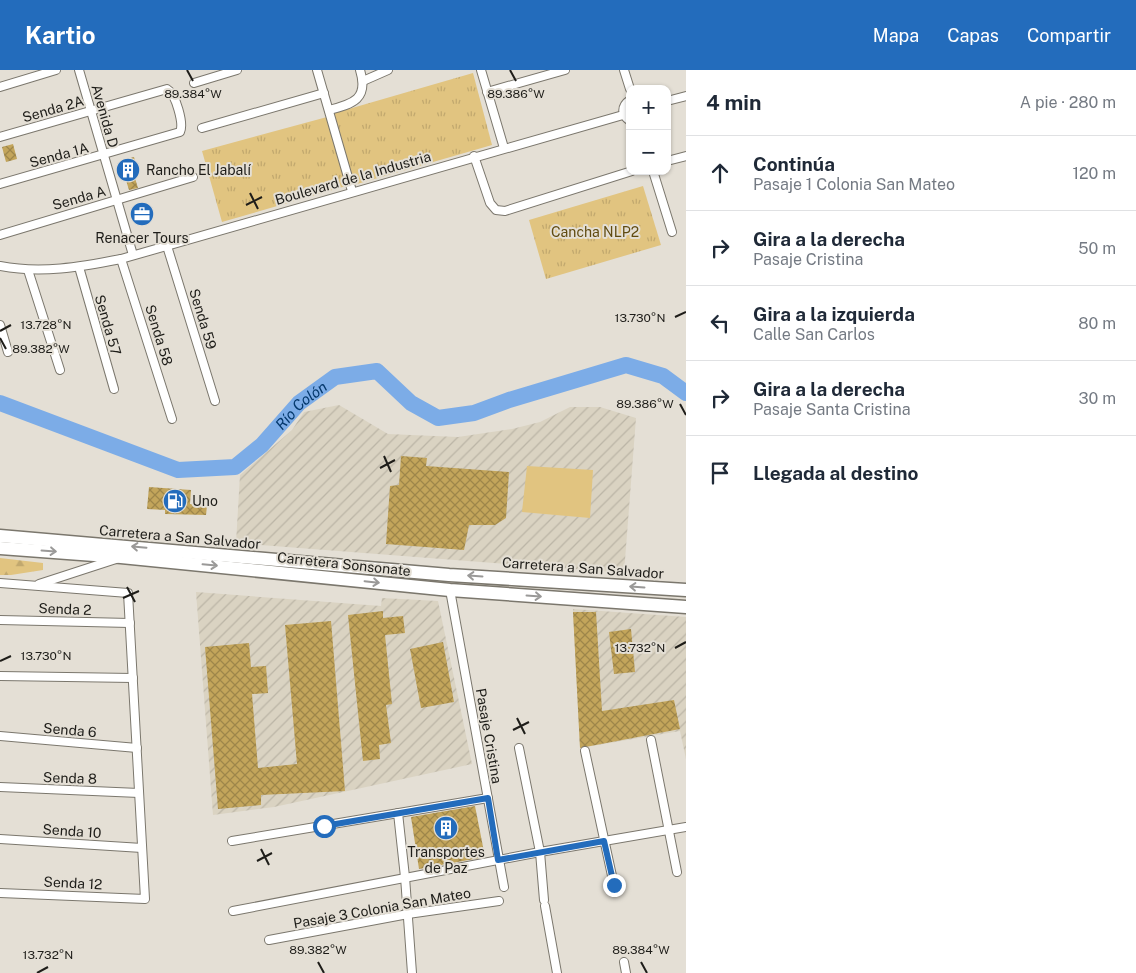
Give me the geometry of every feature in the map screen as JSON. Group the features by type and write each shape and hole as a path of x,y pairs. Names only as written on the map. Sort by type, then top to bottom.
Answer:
{"highway":[{"name":"Carretera a San Salvador","path":"0,536 450,574 686,590"},
{"name":"Carretera Sonsonate","path":"0,548 122,557 450,590 686,607"}],"street":[{"path":"0,87 56,70"},
{"name":"Avenida D","path":"79,70 133,255"},
{"path":"194,83 237,70"},
{"path":"317,70 352,191"},
{"path":"329,110 356,101 360,96 363,81 360,70"},
{"path":"363,81 388,70"},
{"path":"481,70 504,148"},
{"path":"488,92 565,70"},
{"path":"624,70 629,85"},
{"name":"Senda 2A","path":"0,137 168,89 171,91 181,130"},
{"path":"202,128 324,93"},
{"path":"671,100 686,96"},
{"path":"626,105 623,108 623,115 626,118"},
{"name":"Boulevard de la Industria","path":"0,266 28,270 79,267 121,259 474,156 623,115"},
{"name":"Senda 1A","path":"0,184 104,156 181,130"},
{"path":"474,156 490,203 496,210 505,211 626,173"},
{"path":"671,160 686,156"},
{"path":"654,175 672,232"},
{"name":"Senda A","path":"0,235 193,177"},
{"name":"Senda 59","path":"167,246 215,401"},
{"name":"Senda 58","path":"121,259 172,419"},
{"name":"Senda 57","path":"79,267 114,389"},
{"path":"28,270 60,370"},
{"path":"0,325 8,352"},
{"path":"32,586 122,557"},
{"path":"0,583 128,593 142,848"},
{"name":"Pasaje Cristina","path":"450,590 504,887"},
{"name":"Senda 2","path":"0,620 130,623"},
{"path":"0,676 133,678"},
{"name":"Senda 6","path":"0,736 137,748"},
{"path":"650,740 677,872"},
{"path":"519,748 540,852 545,903 557,973"},
{"path":"585,751 614,885"},
{"name":"Senda 8","path":"0,787 139,793"},
{"path":"232,842 488,798"},
{"path":"398,813 406,877 412,973"},
{"path":"233,911 540,852 686,827"},
{"name":"Senda 10","path":"0,839 142,848"},
{"name":"Senda 12","path":"0,892 146,899 142,848"},
{"name":"Pasaje 3 Colonia San Mateo","path":"269,940 408,914 499,901"},
{"path":"624,962 626,973"}],"shaded area":[{"path":"339,405 388,434 458,437 512,429 540,422 570,407 600,407 636,418 624,573 236,543 240,475 292,430 304,412"},
{"path":"196,592 381,606 382,598 438,601 472,764 274,807 213,815"},
{"path":"573,609 686,617 686,759 680,731 580,748"}],"green space":[{"path":"473,73 492,145 350,186 328,115"},
{"path":"327,117 346,186 222,222 202,151"},
{"name":"Cancha NLP2","path":"643,186 661,245 546,279 529,220"},
{"path":"527,466 593,470 590,518 522,512"},
{"path":"0,558 43,563 43,570 0,575"}],"building":[{"path":"13,144 17,159 6,162 2,147"},
{"path":"134,157 136,164 131,165 138,188 129,190 121,164 123,160"},
{"name":"Renacer Tours","path":"143,203 148,219 139,222 135,209 138,204"},
{"path":"401,456 427,458 426,466 509,472 506,518 495,525 469,525 464,550 386,544 390,486 399,485"},
{"path":"149,487 191,490 190,504 207,506 206,515 165,514 165,510 147,509"},
{"path":"383,611 383,618 403,616 405,633 385,635 392,704 386,705 391,743 379,745 380,759 363,761 348,615"},
{"path":"573,612 596,612 602,711 674,700 680,729 580,748"},
{"path":"331,621 345,791 261,795 261,805 218,809 205,647 249,643 251,667 266,666 268,693 252,694 258,768 297,764 285,625"},
{"path":"631,629 635,672 614,674 609,632"},
{"path":"443,642 454,702 421,708 410,649"},
{"name":"Transportes de Paz","path":"475,806 485,857 419,869 411,817"}],"waterway":[{"name":"Río Colón","path":"0,403 178,470 235,467 262,445 299,403 335,377 377,371 411,403 438,418 474,413 509,400 626,365 663,376 686,393"}],"place":[{"name":"Rancho El Jabalí","path":"128,170"},
{"name":"Renacer Tours","path":"142,214"},
{"name":"Uno","path":"175,501"},
{"name":"Transportes de Paz","path":"446,828"}],"route":[{"path":"324,826 488,798 498,860 604,841 614,885"}]}
